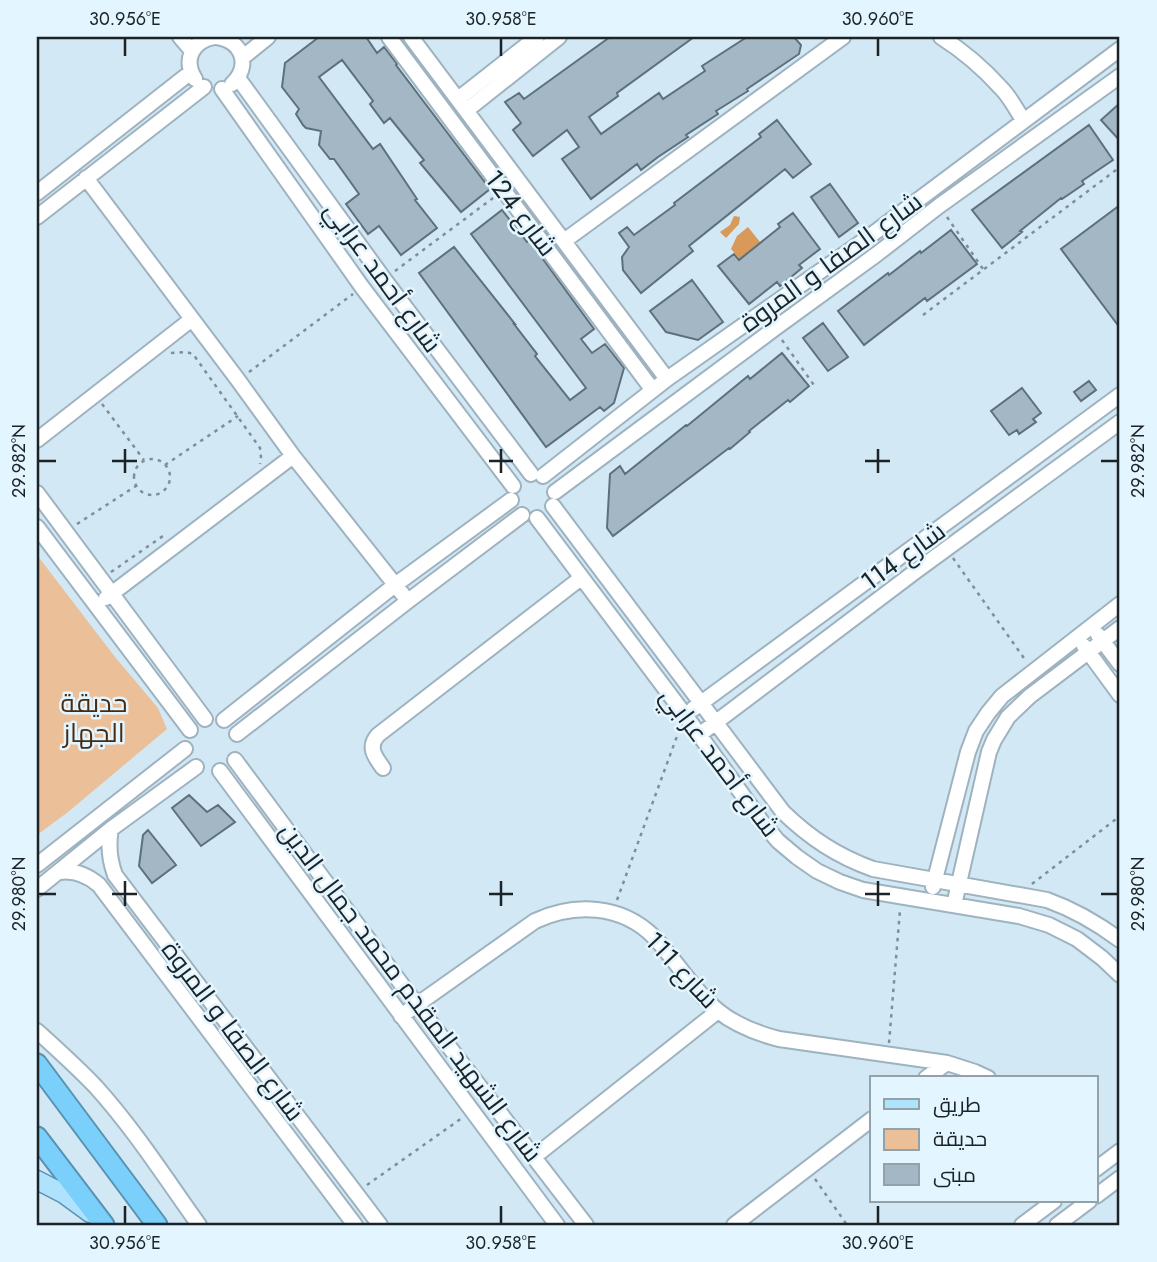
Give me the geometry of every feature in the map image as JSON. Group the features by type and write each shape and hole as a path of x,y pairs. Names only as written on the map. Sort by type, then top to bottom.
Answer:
{"highway":[{"path":"37,1064 157,1225"},
{"path":"37,1137 103,1225"}],"main road":[{"path":"37,1180 85,1208 103,1225"}],"street":[{"path":"180,37 192,51"},
{"path":"208,37 223,37 234,44 242,58 238,78 222,89 204,87 191,72 192,51 208,37"},
{"path":"242,58 268,37"},
{"name":"شارع 124","path":"388,37 652,389"},
{"name":"شارع 124","path":"411,37 667,379"},
{"path":"462,104 537,37"},
{"path":"462,104 559,37"},
{"path":"564,241 843,37"},
{"path":"941,37 982,68 1003,90 1023,120"},
{"name":"شارع الصفا و المروة","path":"537,475 652,389 866,239 1120,49"},
{"path":"37,193 191,72"},
{"name":"شارع الصفا و المروة","path":"554,499 774,329 1120,76"},
{"name":"شارع أحمد عرابي","path":"238,78 384,279 537,475"},
{"path":"37,217 204,87"},
{"name":"شارع أحمد عرابي","path":"222,89 512,493"},
{"path":"86,178 293,456 408,601"},
{"path":"866,239 877,254"},
{"path":"37,440 192,319"},
{"name":"شارع 114","path":"685,715 1120,395"},
{"name":"شارع 114","path":"699,735 1120,422"},
{"path":"96,605 293,456"},
{"path":"223,720 512,493 518,480 537,475 549,480 554,499 543,516 529,517 517,511 512,493"},
{"path":"37,494 205,719"},
{"name":"شارع أحمد عرابي","path":"554,499 700,704 783,812 815,841 852,862 873,869 1047,900 1074,910 1120,940"},
{"path":"237,734 408,601 529,517"},
{"name":"شارع أحمد عرابي","path":"529,517 581,578 762,822 778,841 797,857 817,871 863,890 1019,916 1049,925 1077,939 1120,975"},
{"path":"37,527 190,730"},
{"path":"903,556 916,572"},
{"path":"383,768 373,753 374,738 581,578"},
{"path":"930,901 968,752 988,713 1002,696 1120,604"},
{"path":"1091,625 1120,664"},
{"path":"954,905 986,765 1001,728 1018,706 1120,628"},
{"path":"1077,637 1120,695"},
{"path":"205,719 223,720 237,734 239,752 231,765 220,771 203,771 187,756 185,742 194,725 205,719"},
{"path":"37,864 185,749"},
{"name":"شارع الشهيد المقدم محمد جمال الدين","path":"235,760 586,1225"},
{"path":"37,889 111,829 196,767"},
{"name":"شارع الشهيد المقدم محمد جمال الدين","path":"220,771 557,1225"},
{"name":"شارع الصفا و المروة","path":"111,829 109,849 115,875 380,1225"},
{"name":"شارع الصفا و المروة","path":"60,872 85,875 99,885 355,1225"},
{"path":"99,885 102,876 108,873 115,875"},
{"name":"شارع 111","path":"401,1016 521,930 549,914 581,908 597,909 641,927 654,937 699,992 718,1011 741,1026 779,1039 947,1063 983,1076"},
{"path":"534,1157 718,1011"},
{"path":"37,1031 97,1088 199,1225"},
{"path":"929,1076 947,1063"},
{"path":"734,1225 870,1121"},
{"path":"1098,1168 1120,1151"},
{"path":"1098,1194 1120,1178"},
{"path":"1022,1225 1053,1202"},
{"path":"1057,1225 1088,1202"}],"path":[{"path":"923,315 1120,167"},
{"path":"384,279 504,190"},
{"path":"939,206 984,270"},
{"path":"238,380 362,287"},
{"path":"774,329 816,388"},
{"path":"171,353 193,354 238,415 260,448 261,457 256,473"},
{"path":"101,402 145,460"},
{"path":"165,465 238,415"},
{"path":"145,460 159,460 169,472 169,481 165,489 158,494 150,495 136,486 134,471 138,464 145,460"},
{"path":"66,532 136,486"},
{"path":"101,579 167,533"},
{"path":"947,549 1034,670"},
{"path":"612,913 685,715"},
{"path":"1019,894 1120,816"},
{"path":"888,1055 901,896"},
{"path":"356,1193 472,1111"},
{"path":"807,1168 847,1225"}],"green space":[{"name":"حديقة الجهاز","path":"37,555 158,708 167,729 37,835"}],"shaded area":[{"path":"734,216 740,217 739,224 726,238 720,232 730,225"},
{"path":"748,227 760,242 740,259 731,249 737,236"}],"building":[{"path":"319,37 366,37 377,53 384,47 490,189 461,212 420,163 424,160 390,118 384,123 370,104 373,101 342,60 319,77 373,149 380,144 417,199 415,200 437,228 401,255 379,226 368,234 346,204 359,194 334,159 330,159 319,145 321,131 303,125 296,114 299,109 282,87 285,63"},
{"path":"610,37 694,37 617,93 618,96 589,117 601,134 659,93 663,99 705,71 702,66 747,37 794,37 801,45 799,54 716,111 718,114 686,135 688,137 641,170 637,164 591,199 562,159 579,147 567,130 533,156 513,130 521,123 505,102 519,93 524,99"},
{"path":"1120,103 1120,141 1101,120"},
{"path":"777,120 811,164 793,178 785,169 689,246 693,251 641,293 623,270 622,257 629,247 619,233 627,227 634,235 761,137 759,134"},
{"path":"1089,125 1113,160 1082,181 1084,184 1061,198 1002,248 972,210"},
{"path":"830,184 858,223 839,237 811,197"},
{"path":"1120,205 1120,328 1061,249"},
{"path":"502,210 527,242 529,240 594,329 581,339 592,353 605,344 624,368 614,403 604,411 600,407 546,447 419,273 454,247 570,400 586,388 471,234"},
{"path":"793,213 820,249 799,265 802,268 780,286 777,282 749,304 718,266 734,254 739,260"},
{"path":"951,230 977,264 927,301 925,298 864,345 838,311"},
{"path":"692,280 723,322 698,340 666,332 650,311"},
{"path":"823,323 848,357 828,371 803,338"},
{"path":"782,353 809,386 613,536 607,528 610,474 620,466 625,474 748,376 750,379"},
{"path":"1089,381 1096,390 1081,401 1074,392"},
{"path":"1022,388 1041,413 1033,419 1036,422 1019,434 1017,430 1009,435 991,411"},
{"path":"189,795 207,812 218,805 235,822 201,846 172,808"},
{"path":"148,830 176,865 152,883 139,866 143,835"}]}
